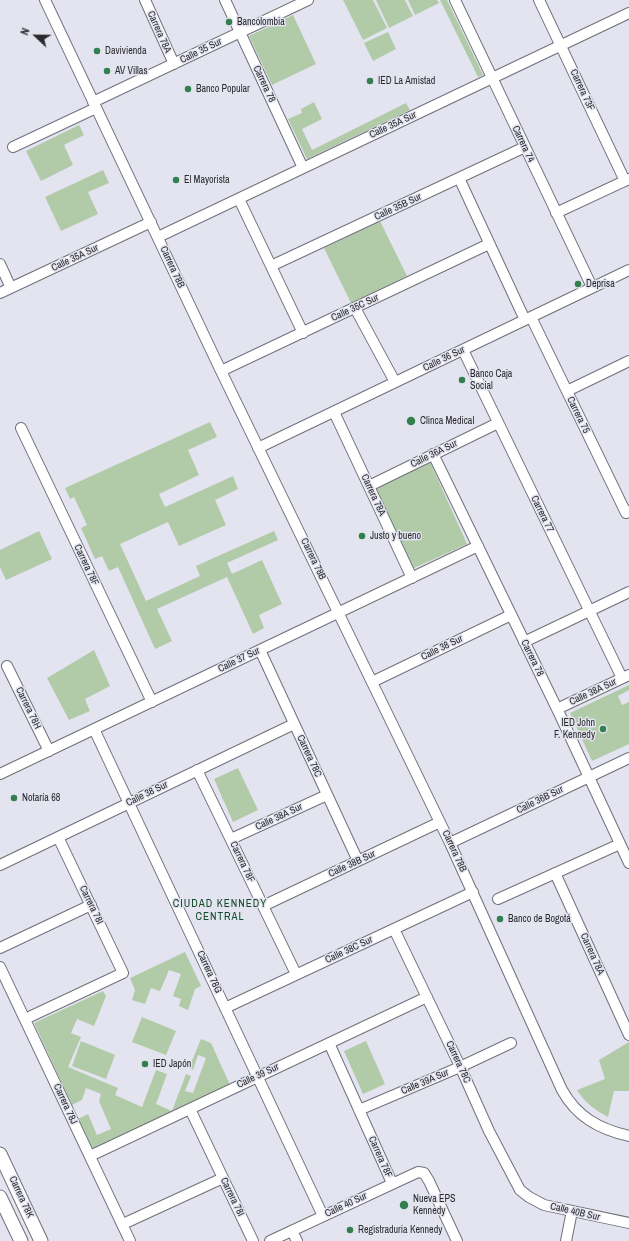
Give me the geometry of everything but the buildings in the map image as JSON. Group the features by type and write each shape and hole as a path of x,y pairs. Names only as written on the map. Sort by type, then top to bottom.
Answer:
{"main road":[{"name":"Carrera 78K","path":"0,1154 41,1241"},
{"name":"Carrera 78K","path":"0,1197 21,1241"}],"street":[{"name":"Carrera 78B","path":"45,0 221,371 450,843 562,1090 571,1104 594,1124 629,1136"},
{"name":"Carrera 78A","path":"145,0 174,64"},
{"name":"Carrera 78","path":"225,0 303,168"},
{"name":"Calle 35 Sur","path":"13,147 174,64 308,0"},
{"name":"Carrera 74","path":"455,0 592,287"},
{"name":"Carrera 73F","path":"539,0 627,180"},
{"name":"Calle 35A Sur","path":"158,237 629,13"},
{"name":"Calle 35B Sur","path":"271,266 525,147"},
{"name":"Carrera 75","path":"459,178 489,244 567,391 628,512"},
{"path":"556,213 627,180"},
{"path":"239,199 303,333"},
{"name":"Calle 35A Sur","path":"0,294 151,222"},
{"name":"Calle 35C Sur","path":"221,371 489,244"},
{"path":"0,264 11,288"},
{"name":"Calle 36 Sur","path":"258,448 629,270"},
{"path":"355,308 395,382"},
{"name":"Carrera 77","path":"463,350 590,611 626,676"},
{"path":"567,391 629,361"},
{"name":"Carrera 78A","path":"334,412 412,578"},
{"name":"Calle 36A Sur","path":"369,486 498,423"},
{"name":"Carrera 78F","path":"21,428 152,702"},
{"name":"Carrera 78","path":"434,454 557,709 629,863"},
{"name":"Calle 37 Sur","path":"0,774 478,546"},
{"path":"524,642 629,592"},
{"name":"Calle 38 Sur","path":"372,682 511,615"},
{"name":"Carrera 78C","path":"260,650 358,861"},
{"name":"Carrera 78H","path":"6,666 49,751"},
{"name":"Calle 38A Sur","path":"557,709 626,676"},
{"name":"Calle 38 Sur","path":"0,865 294,724"},
{"name":"Carrera 78G","path":"94,729 323,1216"},
{"name":"Calle 36B Sur","path":"450,843 629,758"},
{"name":"Carrera 78F","path":"197,770 296,974"},
{"name":"Calle 38A Sur","path":"231,839 327,794"},
{"name":"Calle 38B Sur","path":"263,906 440,822"},
{"name":"Carrera 78I","path":"25,1019 123,973 58,837"},
{"path":"498,899 620,844"},
{"name":"Carrera 78A","path":"555,873 629,1035"},
{"name":"Calle 38C Sur","path":"225,1008 472,892"},
{"path":"0,948 91,905"},
{"name":"Carrera 78C","path":"394,929 489,1131 524,1194"},
{"name":"Carrera 78J","path":"0,967 130,1241"},
{"name":"Calle 39 Sur","path":"90,1156 426,996"},
{"name":"Carrera 78F","path":"329,1043 392,1183"},
{"name":"Calle 39A Sur","path":"359,1110 512,1043"},
{"name":"Carrera 78I","path":"190,1109 253,1241"},
{"name":"Calle 40 Sur","path":"270,1241 418,1172 424,1174 430,1181 457,1241"},
{"path":"122,1224 222,1178"},
{"name":"Calle 40B Sur","path":"524,1194 544,1204 629,1224"},
{"path":"566,1241 572,1211"},
{"path":"292,1231 297,1241"}],"green space":[{"path":"343,0 373,0 387,28 363,40"},
{"path":"376,0 405,0 413,16 389,28"},
{"path":"408,0 437,0 439,3 415,15"},
{"path":"440,0 447,0 483,75 478,77"},
{"path":"293,15 316,64 272,85 249,36"},
{"path":"388,32 396,49 373,61 364,43"},
{"path":"314,102 322,119 302,129 312,150 406,103 410,110 307,159 288,119 302,113 301,109"},
{"path":"79,125 84,135 64,145 73,165 41,181 26,151"},
{"path":"103,170 109,183 88,192 98,214 61,231 45,197"},
{"path":"380,221 407,276 351,303 324,248"},
{"path":"210,422 217,437 188,450 199,475 159,494 165,507 233,476 238,489 215,500 226,525 179,546 168,522 120,544 146,601 200,576 196,566 274,531 278,540 227,563 232,574 262,560 282,604 259,615 264,628 253,634 227,577 157,609 172,641 155,649 118,567 109,571 102,556 95,559 81,528 87,525 74,497 70,499 65,488"},
{"path":"430,462 467,544 412,569 375,487"},
{"path":"39,531 52,559 6,580 0,567 0,550"},
{"path":"94,650 110,686 85,699 90,711 69,720 47,678"},
{"name":"IED John F. Kennedy","path":"629,685 629,690 618,696 622,705 629,702 629,744 592,761 570,713"},
{"path":"238,768 258,810 233,822 214,779"},
{"path":"185,952 201,986 195,989 188,1010 179,1006 181,999 173,996 181,974 169,970 160,991 151,988 145,1004 132,1000 135,990 130,978"},
{"path":"103,991 106,996 94,1026 77,1019 71,1033 81,1037 68,1067 118,1088 115,1095 142,1107 156,1070 167,1074 156,1104 172,1111 186,1074 191,1076 185,1091 193,1093 206,1058 198,1055 193,1070 189,1068 201,1039 211,1043 230,1085 93,1150 78,1119 88,1114 97,1135 111,1129 99,1101 101,1094 86,1088 82,1100 72,1105 34,1023"},
{"path":"142,1017 176,1031 166,1055 132,1042"},
{"path":"81,1041 115,1055 106,1079 72,1066"},
{"path":"366,1041 385,1084 363,1094 344,1051"},
{"path":"629,1042 629,1091 614,1091 608,1117 591,1106 583,1099 577,1090 605,1079 599,1060"}],"place":[{"name":"Bancolombia","path":"229,22"},
{"name":"Davivienda","path":"97,51"},
{"name":"AV Villas","path":"107,71"},
{"name":"IED La Amistad","path":"370,81"},
{"name":"Banco Popular","path":"188,89"},
{"name":"El Mayorista","path":"176,180"},
{"name":"Deprisa","path":"578,284"},
{"name":"Banco Caja Social","path":"462,380"},
{"name":"Clinca Medical","path":"411,421"},
{"name":"Justo y bueno","path":"362,536"},
{"name":"IED John F. Kennedy","path":"603,729"},
{"name":"Notaría 68","path":"14,798"},
{"name":"Banco de Bogotá","path":"500,919"},
{"name":"IED Japón","path":"145,1064"},
{"name":"Nueva EPS Kennedy","path":"404,1205"},
{"name":"Registraduria Kennedy","path":"350,1230"}],"district":[{"name":"CIUDAD KENNEDY CENTRAL","path":"220,910"}]}
